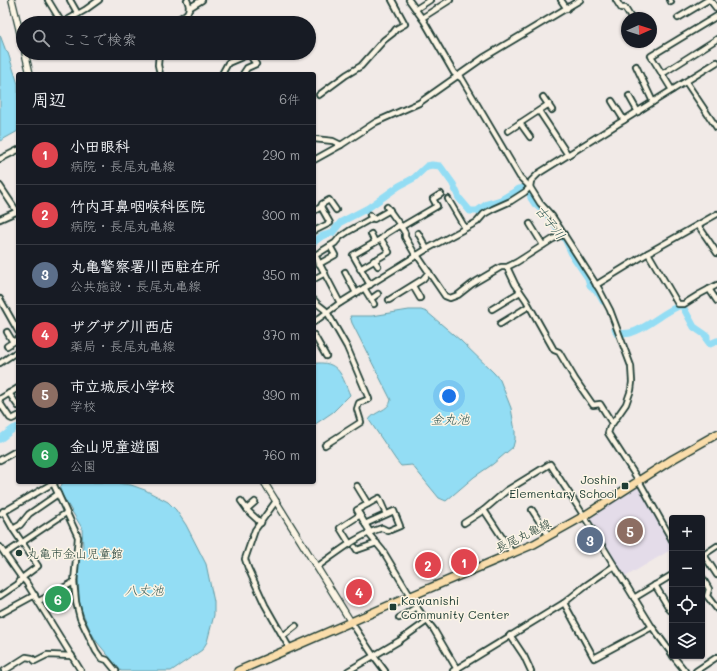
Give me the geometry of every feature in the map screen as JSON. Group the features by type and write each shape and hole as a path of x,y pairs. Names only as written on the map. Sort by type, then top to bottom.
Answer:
{"main road":[{"name":"長尾丸亀線","path":"238,671 410,596 512,554 549,536 584,516 673,459 717,434"}],"street":[{"path":"12,0 17,16"},
{"path":"48,0 58,16"},
{"path":"70,0 78,14"},
{"path":"74,16 99,0"},
{"path":"187,0 189,8"},
{"path":"183,16 186,14 189,8 202,0"},
{"path":"320,95 346,75 361,66 396,28 405,24 392,0"},
{"path":"409,0 422,18 454,73 462,79 520,178 530,187 540,203 552,216 562,235 596,285 610,310 631,366 632,374 631,390 626,404 612,423 608,431 609,437 639,481 669,535"},
{"path":"416,9 430,0"},
{"path":"422,18 450,0"},
{"path":"561,0 567,9"},
{"path":"316,159 341,145 376,122 418,103 483,58 580,0"},
{"path":"616,0 622,8 625,8 628,12"},
{"path":"678,18 709,0 717,9"},
{"path":"672,90 650,54 717,16"},
{"path":"662,74 717,39"},
{"path":"27,60 30,72"},
{"path":"158,60 160,72"},
{"path":"223,72 228,63 235,60"},
{"path":"244,72 247,68 256,64 253,60"},
{"path":"316,320 340,302 427,249 477,222 484,214 525,192 530,187 531,181 539,173 717,63"},
{"path":"636,66 653,102"},
{"path":"686,82 715,122 717,128"},
{"path":"629,96 638,112"},
{"path":"544,97 552,110"},
{"path":"612,101 624,120"},
{"path":"508,131 549,104"},
{"path":"539,111 568,155"},
{"path":"520,123 530,137"},
{"path":"316,139 333,141 341,145"},
{"path":"0,159 16,151"},
{"path":"0,186 16,209"},
{"path":"370,285 353,255 381,239 387,233 400,225 437,206 433,199 441,194"},
{"path":"448,199 465,228"},
{"path":"316,230 330,223 317,209 322,204 330,200 336,210"},
{"path":"316,255 371,216 374,219 388,208 400,225 417,255 445,296 450,298 458,295 472,284 501,267 507,267 562,235"},
{"path":"0,219 16,213"},
{"path":"596,285 648,253 717,214"},
{"path":"530,224 543,245"},
{"path":"698,224 717,253"},
{"path":"389,229 400,225"},
{"path":"418,233 427,249"},
{"path":"371,234 375,242"},
{"path":"360,269 389,252 381,239"},
{"path":"319,264 335,255 330,246"},
{"path":"648,253 678,304 684,304 717,286"},
{"path":"316,259 340,302"},
{"path":"374,260 378,266"},
{"path":"507,267 515,284 554,350 560,352 575,379 593,405 600,404 612,423"},
{"path":"389,300 423,279 429,272"},
{"path":"316,278 325,273"},
{"path":"345,273 356,293"},
{"path":"413,286 420,298"},
{"path":"364,288 374,304"},
{"path":"709,289 717,302"},
{"path":"492,309 520,292"},
{"path":"371,299 378,294"},
{"path":"0,300 16,328"},
{"path":"316,303 327,312 347,347 371,398 359,403 357,409 361,422 326,445"},
{"path":"500,324 529,306"},
{"path":"7,332 13,342"},
{"path":"316,338 326,356"},
{"path":"7,346 16,340"},
{"path":"0,363 16,352"},
{"path":"0,399 16,389"},
{"path":"10,393 16,403"},
{"path":"0,403 10,418 12,419 16,417"},
{"path":"0,460 16,451"},
{"path":"464,523 484,510 506,492 550,464 584,516 652,627 669,650"},
{"path":"0,596 18,584 22,578 38,566 2,513 51,484"},
{"path":"55,484 66,513 78,537 74,582 76,602 80,618 86,633 101,658 107,660 116,671"},
{"path":"265,484 351,622 385,671"},
{"path":"357,486 368,504"},
{"path":"13,529 20,525 29,514 58,494"},
{"path":"386,514 380,498 357,510 369,532 383,551 417,607 434,630 456,670 510,635 564,603 614,566"},
{"path":"241,501 260,523"},
{"path":"276,501 255,530 246,556 246,562 265,605 290,649"},
{"path":"247,509 255,502"},
{"path":"484,510 512,554"},
{"path":"532,510 549,536"},
{"path":"317,567 369,532 382,528 388,531 400,526 394,511 365,524"},
{"path":"5,554 66,513"},
{"path":"350,544 340,528 360,515"},
{"path":"355,547 357,550 377,543"},
{"path":"705,555 717,546"},
{"path":"0,547 39,601 81,671"},
{"path":"705,559 717,574"},
{"path":"634,598 669,577"},
{"path":"39,601 74,582"},
{"path":"705,582 709,589 707,596 717,608"},
{"path":"655,585 669,605"},
{"path":"0,614 35,595"},
{"path":"564,603 594,658 652,627"},
{"path":"399,618 417,607"},
{"path":"348,671 399,641 427,621"},
{"path":"283,636 296,626"},
{"path":"510,635 524,656 531,671"},
{"path":"0,667 3,671 26,657 32,658 35,661 47,655 72,656"},
{"path":"696,671 717,657"},
{"path":"676,659 685,671"}],"shaded area":[{"path":"639,485 669,540 669,551 625,577 587,516"}],"green space":[{"path":"72,586 73,597 47,610 43,601"}],"water":[{"path":"0,35 16,78 16,132 0,141"},
{"name":"金丸池","path":"409,310 421,310 427,312 460,340 500,380 511,408 515,431 513,447 446,501 439,498 412,465 401,466 369,420 390,404 391,400 352,323 350,316 372,316"},
{"path":"325,363 336,368 350,395 333,412 316,424 316,364"},
{"name":"八丈池","path":"62,484 131,485 145,490 168,502 176,510 186,525 206,564 214,602 214,615 207,642 202,650 171,671 121,671 97,642 81,609 79,600 78,566 83,546 82,528 59,490"}],"waterway":[{"name":"古子川","path":"316,240 322,236 332,233 341,222 368,208 399,186 414,178 427,166 440,166 453,184 459,198 470,211 477,211 487,204 501,200 519,189 526,188 530,192 531,198 535,204 547,214 565,239 573,256 588,278 590,285 599,294 603,301"},
{"name":"古子川","path":"615,329 617,334 637,331 669,311 682,305 694,327 707,336 707,340 710,344 717,341"},
{"name":"古子川","path":"0,439 16,428"}],"place":[{"name":"Joshin Elementary School","path":"625,486"},
{"name":"市立城辰小学校","path":"630,531"},
{"name":"丸亀警察署川西駐在所","path":"590,540"},
{"name":"丸亀市金山児童館","path":"19,553"},
{"name":"小田眼科","path":"464,562"},
{"name":"竹内耳鼻咽喉科医院","path":"428,565"},
{"name":"ザグザグ川西店","path":"359,592"},
{"name":"金山児童遊園","path":"58,599"},
{"name":"Kawanishi Community Center","path":"393,607"}]}
